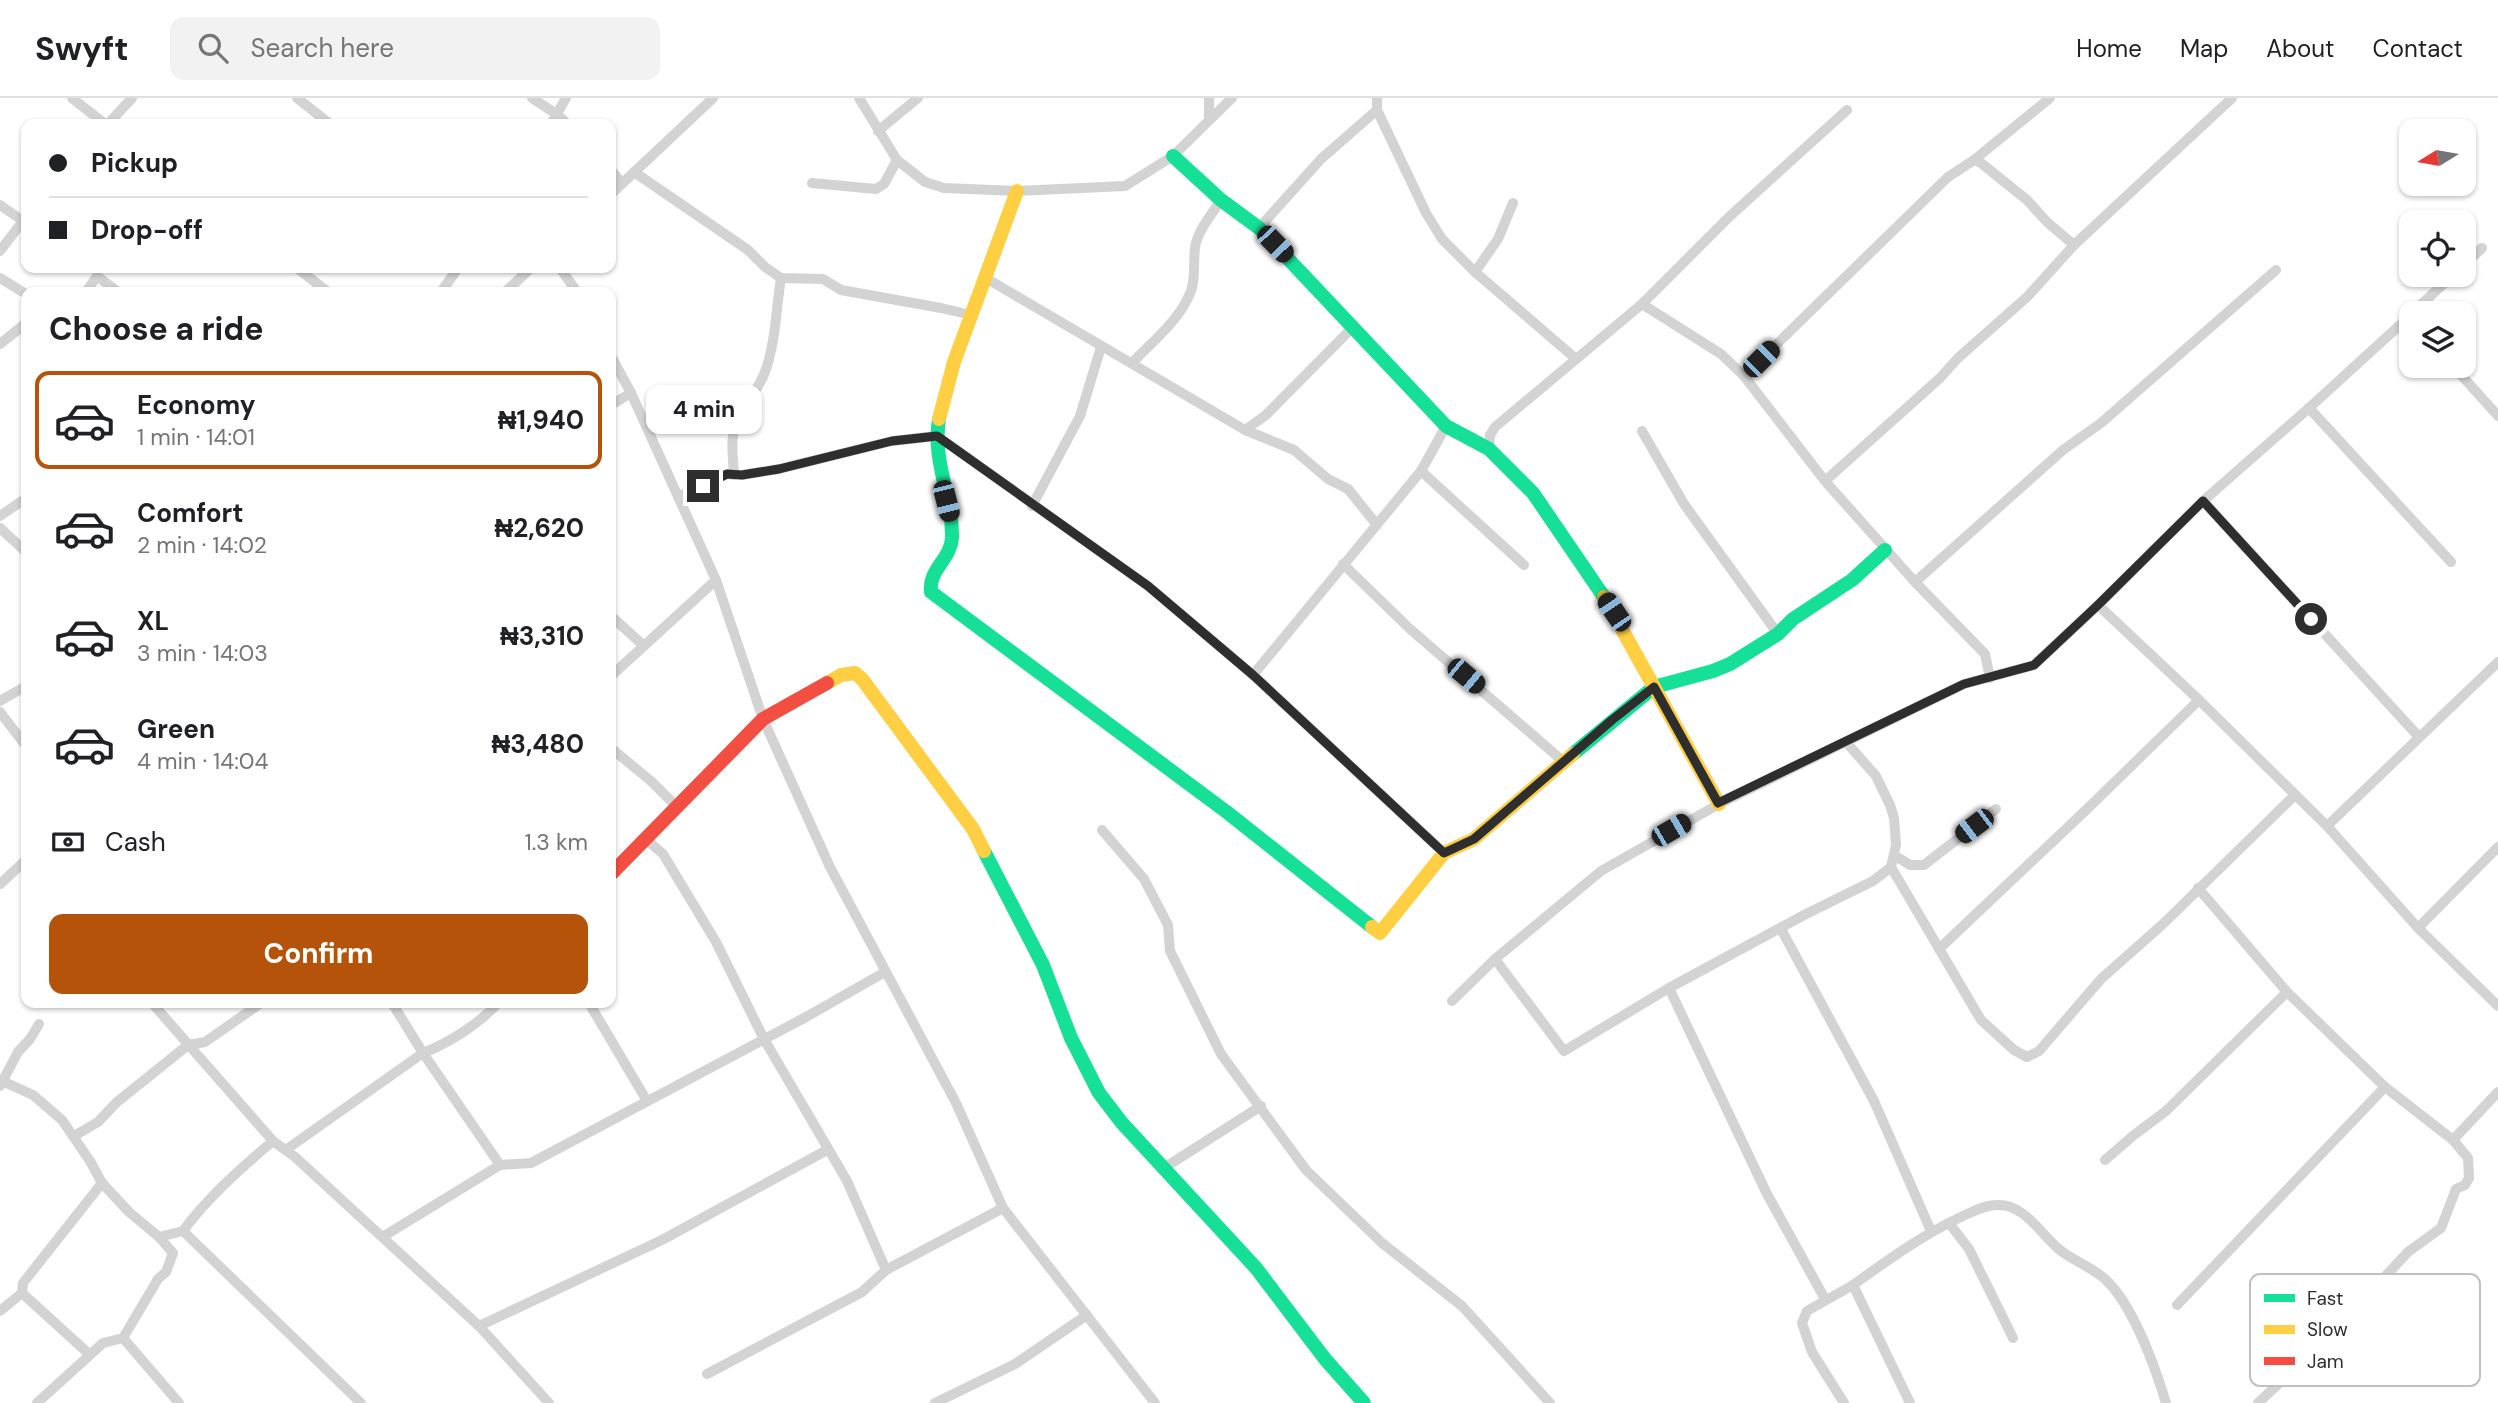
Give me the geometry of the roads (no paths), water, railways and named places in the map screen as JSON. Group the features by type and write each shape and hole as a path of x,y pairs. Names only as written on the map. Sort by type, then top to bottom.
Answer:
{"street":[{"path":"72,98 99,119"},
{"path":"111,119 132,98"},
{"path":"297,98 324,119"},
{"path":"533,98 562,119"},
{"path":"555,119 566,98"},
{"path":"616,189 713,98"},
{"path":"859,98 897,160 925,181 944,188 1017,191 1118,188 1134,182 1173,156 1232,98"},
{"path":"878,131 919,98"},
{"path":"1209,98 1209,118"},
{"path":"1377,98 1377,110 1426,213 1442,239 1475,272 1576,359"},
{"path":"1744,376 1948,177 1974,160 2050,98"},
{"path":"1825,481 2027,297 2074,245 2232,98"},
{"path":"1259,228 1321,159 1377,110"},
{"path":"1487,443 1495,427 1642,304 1729,217 1847,110"},
{"path":"1173,156 1221,200 1259,228 1446,426 1487,443 1533,493 1614,612 1718,803"},
{"path":"812,183 876,189 884,184 897,160"},
{"path":"1974,160 2027,200 2074,245"},
{"path":"634,172 748,250 781,278 823,279 841,290 941,307 971,315"},
{"path":"616,176 622,183"},
{"path":"1017,191 945,386 937,436 937,463 950,520 951,546 930,576 931,592 1228,813 1380,933 1444,853 1474,839 1654,687 1713,671 1778,634 1793,619 1852,580 1885,550"},
{"path":"1132,363 1174,320 1184,305 1196,272 1195,246 1221,200"},
{"path":"1475,272 1498,239 1513,203"},
{"path":"0,205 21,217"},
{"path":"0,251 21,223"},
{"path":"2476,254 2482,248"},
{"path":"1915,582 2063,450 2102,423 2276,270"},
{"path":"303,273 322,287"},
{"path":"510,287 526,273"},
{"path":"89,287 97,276 111,287"},
{"path":"984,277 1245,430 1294,450 1328,479 1348,489 1377,525"},
{"path":"0,278 21,291"},
{"path":"734,475 734,431 738,416 754,394 767,368 781,278"},
{"path":"2426,301 2440,287"},
{"path":"1642,304 1721,354 1744,376 1825,481 1885,550 1985,654 1990,678"},
{"path":"1452,1001 1494,959 1601,871 1718,803 1964,684 2034,665 2203,501 2399,326"},
{"path":"0,344 21,327"},
{"path":"1245,430 1266,415 1353,327"},
{"path":"1032,506 1080,416 1101,347"},
{"path":"616,365 716,580 763,719 830,867 956,1103 1003,1208 1155,1403"},
{"path":"2465,378 2498,416"},
{"path":"616,402 631,393"},
{"path":"2309,408 2451,562"},
{"path":"1253,675 1421,471 1446,426"},
{"path":"1642,431 1684,504 1778,634"},
{"path":"678,497 727,474 779,469 892,441 937,436 1148,586 1253,675 1444,853"},
{"path":"1421,471 1524,565"},
{"path":"0,516 21,501"},
{"path":"2203,501 2418,737"},
{"path":"0,528 21,547"},
{"path":"1343,564 1409,629 1564,762"},
{"path":"616,671 716,580"},
{"path":"2098,605 2199,699 2327,826 2418,928 2498,1006"},
{"path":"616,620 644,646"},
{"path":"2327,826 2498,662"},
{"path":"616,869 763,719 848,672 855,673 973,829 1043,965 1071,1038 1099,1093 1122,1123 1256,1268 1325,1359 1364,1403"},
{"path":"0,701 21,689"},
{"path":"1939,949 2199,699"},
{"path":"0,712 21,739"},
{"path":"1494,959 1564,1051 1669,988 1873,881 1891,867 1896,845 1894,818 1876,776 1846,742"},
{"path":"616,752 677,806"},
{"path":"1891,867 1981,1020 2014,1050 2027,1057 2034,1056 2101,979 2163,924 2295,795"},
{"path":"1894,855 1910,865 1924,865 1996,809"},
{"path":"1102,830 1144,879 1168,925 1170,951 1221,1054 1306,1170 1382,1243 1462,1306 1550,1403"},
{"path":"647,840 663,854 716,942 764,1039 847,1181 886,1270"},
{"path":"2418,928 2498,847"},
{"path":"0,884 21,865"},
{"path":"2198,888 2287,992 2385,1087 2453,1140 2468,1158 2469,1178 2465,1185 2456,1189 2441,1228 2408,1252 2387,1274"},
{"path":"1781,929 1874,1101 1931,1231"},
{"path":"384,1236 500,1165 531,1163 885,972"},
{"path":"1669,988 1767,1194 1825,1299"},
{"path":"2105,1160 2166,1111 2287,992"},
{"path":"156,1008 274,1141 287,1149 384,1236 479,1326 549,1403"},
{"path":"74,1136 99,1122 117,1102 188,1045 205,1042 254,1008"},
{"path":"395,1008 500,1165"},
{"path":"287,1149 423,1053 458,1034 492,1008"},
{"path":"592,1008 647,1101"},
{"path":"37,1403 103,1343 124,1338 158,1279 166,1272 173,1254 159,1237 129,1212 102,1184 62,1120 33,1095 1,1082 38,1024"},
{"path":"2177,1305 2385,1087"},
{"path":"2453,1140 2498,1093"},
{"path":"1164,1168 1261,1106"},
{"path":"159,1237 183,1231 198,1210 274,1141"},
{"path":"479,1326 662,1240 827,1150"},
{"path":"0,1311 22,1293 23,1283 102,1184"},
{"path":"1844,1403 1812,1352 1802,1323 1807,1311 1853,1285 1931,1231 1990,1205 2001,1204 2012,1208 2035,1224 2061,1251 2088,1266 2107,1281 2122,1300 2156,1368 2166,1403"},
{"path":"707,1374 862,1292 886,1270 1003,1208"},
{"path":"1949,1223 1969,1249 2012,1338"},
{"path":"183,1231 361,1403"},
{"path":"1853,1285 1910,1403"},
{"path":"22,1293 89,1354"},
{"path":"935,1403 1015,1364 1087,1315"},
{"path":"124,1338 179,1403"},
{"path":"2258,1403 2276,1386"}]}
